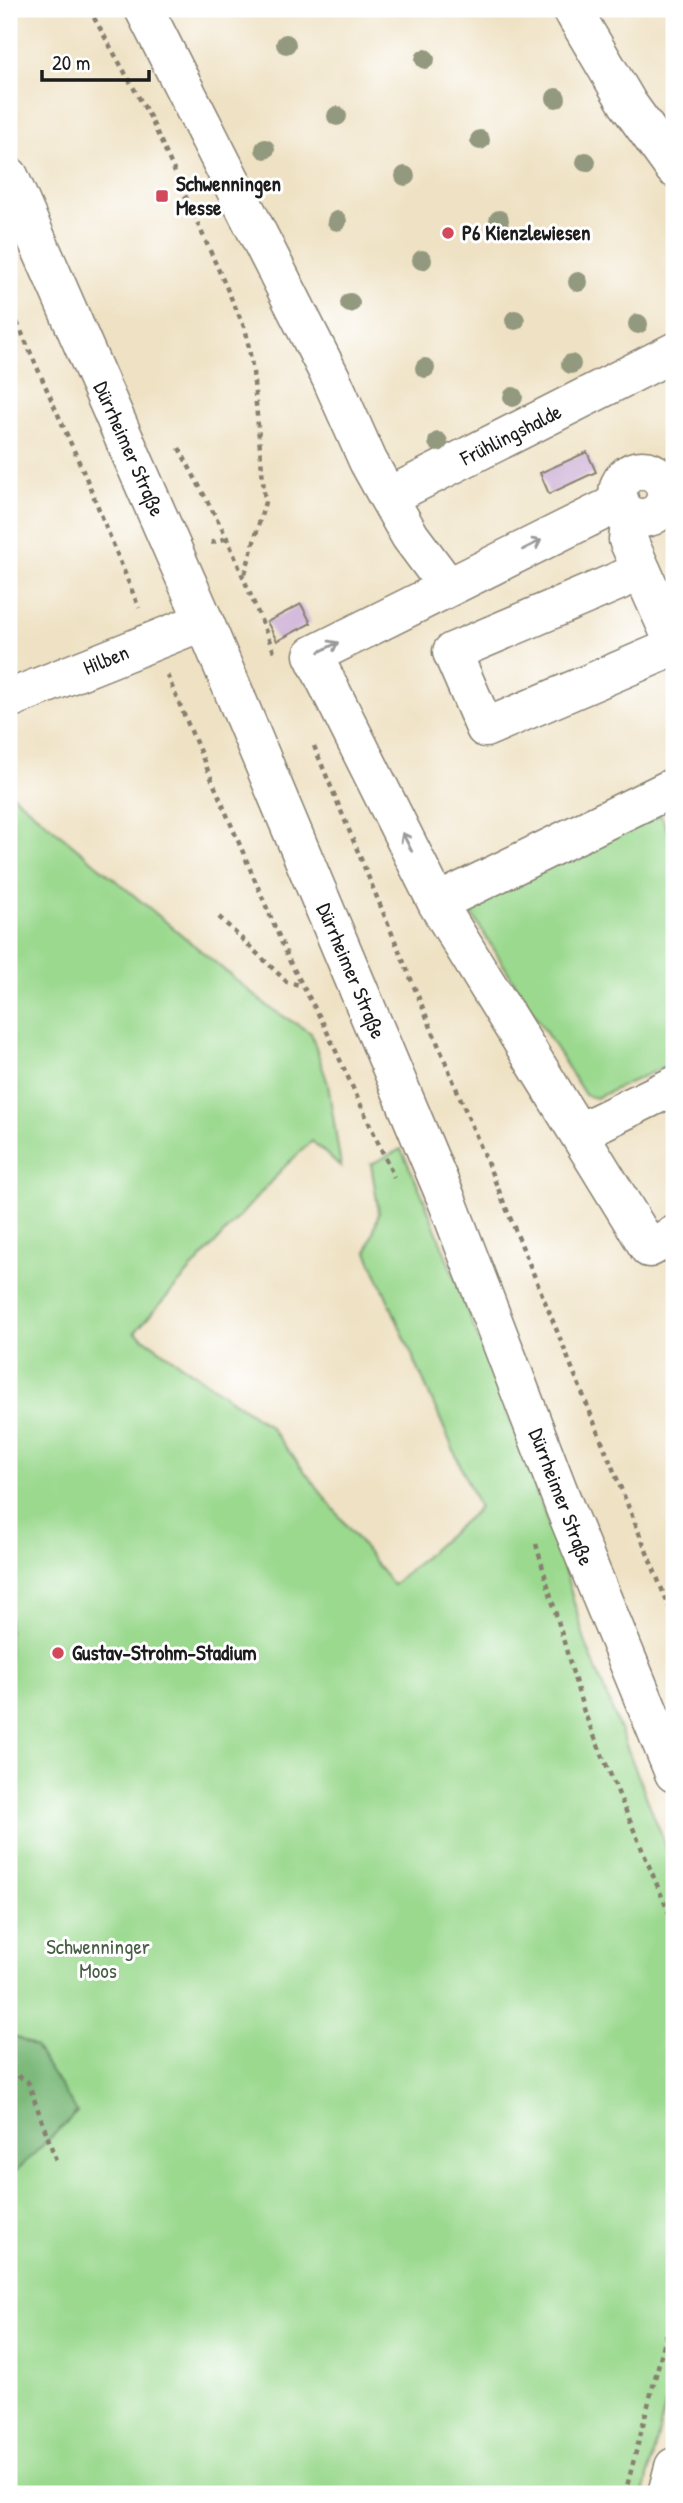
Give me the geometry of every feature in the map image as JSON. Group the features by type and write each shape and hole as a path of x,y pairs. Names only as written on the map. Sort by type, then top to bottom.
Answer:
{"main road":[{"path":"144,9 331,378 368,461 410,536 448,587"},
{"path":"572,9 628,104 674,168"},
{"name":"Dürrheimer Straße","path":"9,176 204,621 446,1198 566,1511 674,1773"},
{"name":"Frühlingshalde","path":"388,497 674,352"},
{"path":"633,529 448,587 313,655 437,904 580,1132 649,1248 674,1235"},
{"path":"633,529 649,542 674,593"},
{"path":"633,529 674,645 485,728 452,652 633,529"},
{"path":"403,610 420,593 421,576 410,536"},
{"name":"Hilben","path":"9,699 204,621"},
{"path":"437,904 671,798"},
{"path":"580,1132 674,1086"},
{"path":"667,2494 674,2467"}],"path":[{"path":"89,9 150,117 246,331 253,372 265,502 244,578"},
{"path":"9,304 87,480 300,985 323,1023 399,1189"},
{"path":"179,448 227,538 275,654"},
{"path":"313,743 674,1619"},
{"path":"219,917 287,982 300,985"},
{"path":"533,1535 584,1713 674,1925"},
{"path":"9,2071 28,2082 57,2163"},
{"path":"625,2494 674,2305"}],"green space":[{"name":"Schwenninger Moos","path":"9,792 270,1008 311,1033 328,1084 341,1167 312,1141 284,1167 135,1332 269,1426 393,1585 479,1508 367,1252 379,1213 371,1164 401,1149 421,1192 505,1407 562,1561 585,1641 674,1867 674,2369 644,2494 9,2494"},
{"path":"661,815 674,845 674,1062 596,1098 585,1095 473,916 470,904"},
{"path":"9,2033 35,2047 77,2112 9,2178"}],"building":[{"path":"587,452 596,472 549,494 540,473"},
{"path":"301,604 311,623 277,641 267,622"}],"place":[{"name":"Schwenningen Messe","path":"162,196"},
{"name":"P6 Kienzlewiesen","path":"448,233"},
{"name":"Gustav-Strohm-Stadium","path":"58,1653"}]}
